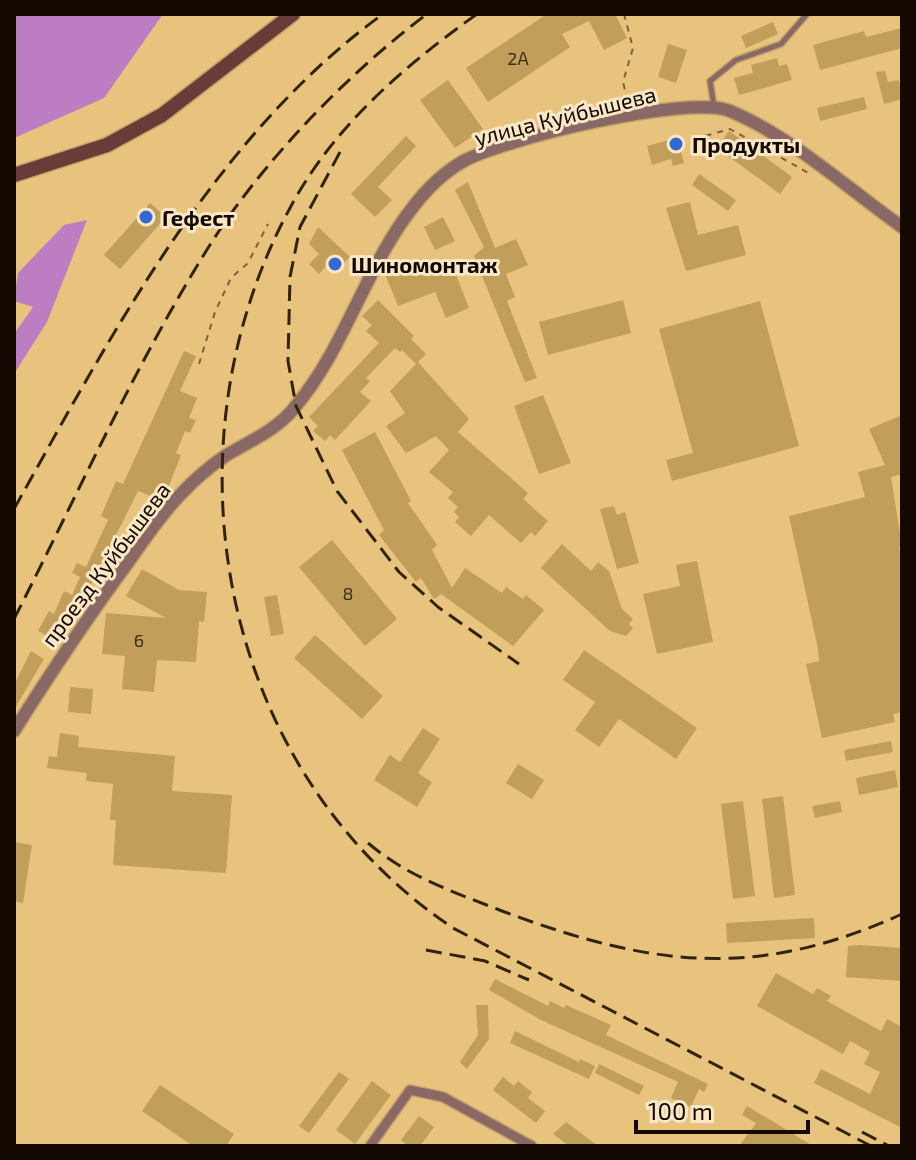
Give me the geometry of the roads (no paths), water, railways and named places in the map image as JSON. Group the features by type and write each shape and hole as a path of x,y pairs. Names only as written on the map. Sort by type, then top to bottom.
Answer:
{"main road":[{"path":"14,175 107,145 162,115 293,14"}],"street":[{"name":"улица Куйбышева","path":"361,291 413,206 431,186 463,162 499,147 635,115 714,107 728,110 761,127 902,227"},
{"name":"проезд Куйбышева","path":"14,731 63,652 178,497 214,464 269,431 296,406 317,377 361,291"},
{"path":"370,1146 410,1090 443,1097 532,1146"}],"lane":[{"path":"714,107 710,81 736,60 781,44 807,14"}],"railway":[{"path":"14,509 130,307 219,178 268,118 323,63 383,14"},
{"path":"14,619 156,338 229,216 307,122 366,64 427,14"},
{"path":"477,14 397,77 327,151 290,208 250,302 227,401 223,501 235,600 264,695 311,784 374,862 453,928 871,1146"},
{"path":"340,152 300,227 290,277 288,361 296,406 337,491 399,572 438,607 519,664"},
{"path":"368,843 415,874 502,911 555,930 654,954 702,958 750,957 798,950 849,935 902,914"},
{"path":"426,950 485,961 529,980"},
{"path":"862,1132 889,1146"}],"place":[{"name":"Продукты","path":"676,144"},
{"name":"Гефест","path":"146,217"},
{"name":"Шиномонтаж","path":"335,264"}]}
